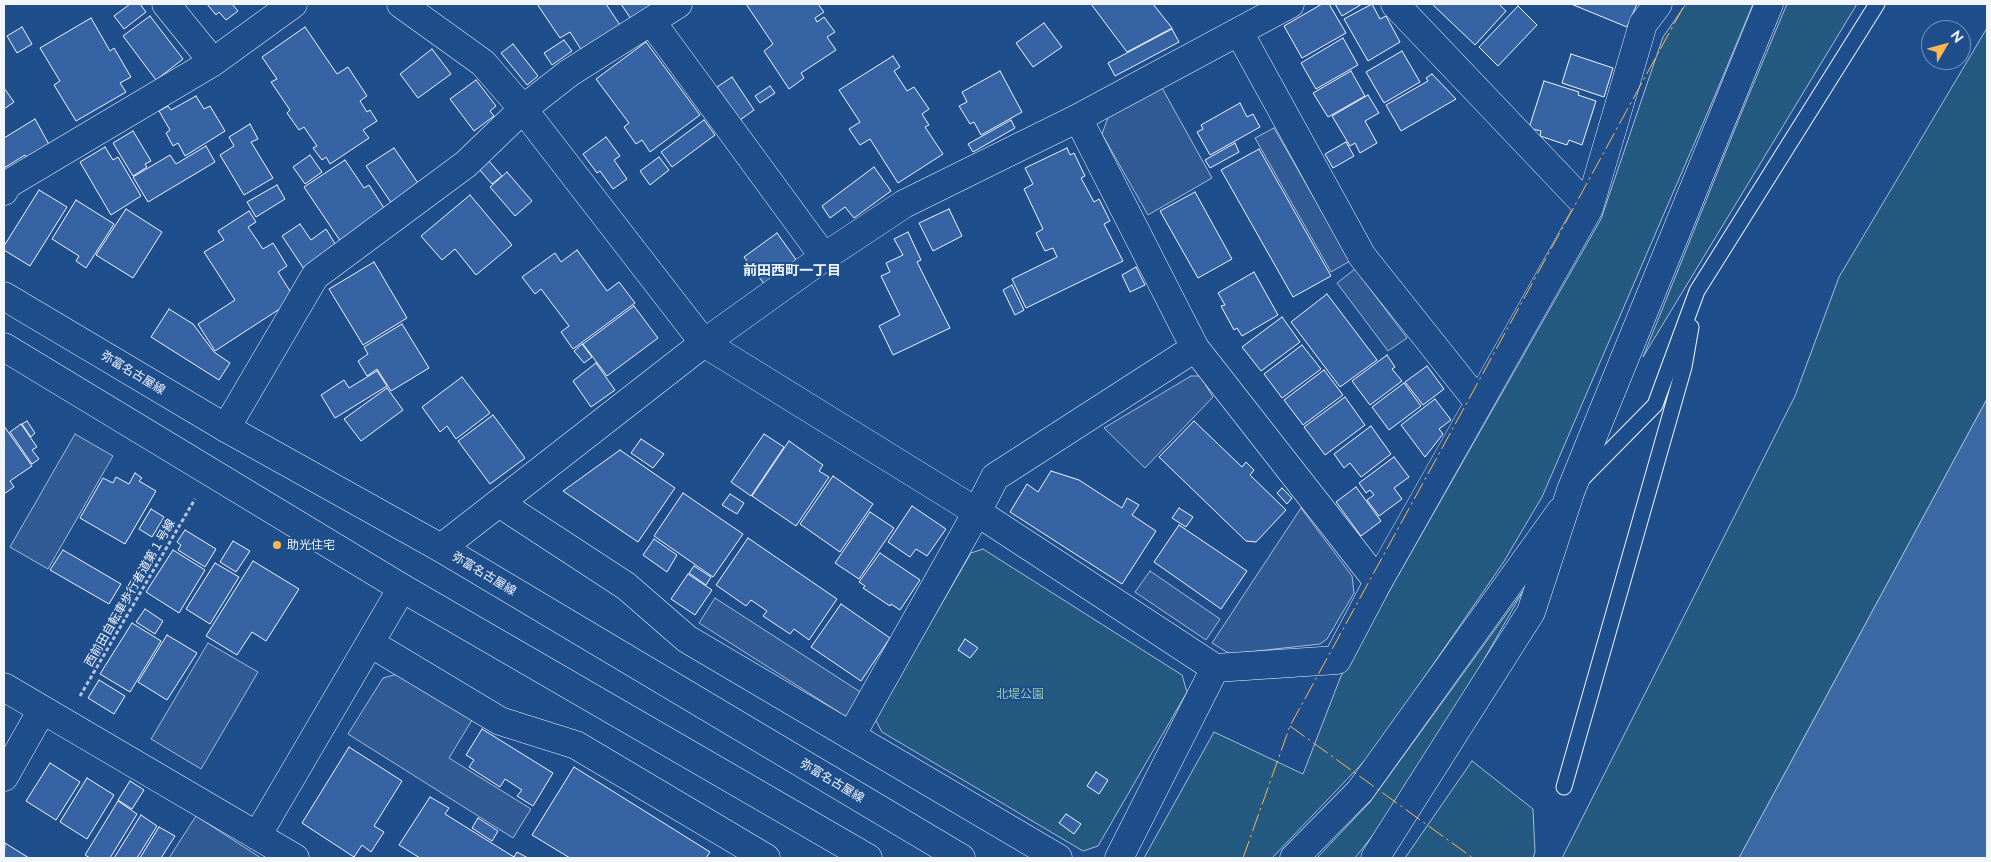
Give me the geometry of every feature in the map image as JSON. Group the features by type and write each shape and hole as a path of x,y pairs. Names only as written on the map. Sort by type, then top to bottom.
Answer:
{"street":[{"path":"166,4 213,62"},
{"path":"4,191 8,184 213,62 293,4"},
{"path":"402,4 483,63 523,109 704,343 977,512 1215,668 1336,660 1378,582 1590,208 1643,24 1658,4"},
{"path":"226,428 315,276 466,164 523,109 569,73 678,4"},
{"path":"441,548 704,343 824,257 904,204 1078,118 1290,4"},
{"path":"1395,4 1590,208"},
{"path":"1375,858 1531,612 1570,496 1769,4"},
{"path":"651,21 824,257"},
{"path":"1238,32 1362,256 1479,403"},
{"path":"1078,118 1195,348 1378,582"},
{"name":"弥富名古屋線","path":"4,296 226,428 441,548 961,858"},
{"path":"4,347 402,588 868,858"},
{"path":"851,736 995,477 1195,348"},
{"path":"1294,858 1360,790 1570,496"},
{"path":"499,503 626,586 687,639 1058,858"},
{"path":"257,836 402,588"},
{"path":"370,643 500,721 576,745 766,858"},
{"path":"1119,858 1215,668"},
{"path":"4,687 295,858"},
{"path":"4,777 53,716"}],"lane":[{"path":"1570,496 1654,405 1697,291 1877,4"},
{"path":"1564,788 1684,367 1697,291"}],"path":[{"name":"西前田自転車歩行者道第１号線","path":"53,716 211,473"}],"green space":[{"path":"1686,4 1753,4 1542,497 1503,563 1372,753 1272,858 1144,858 1214,732 1303,774 1341,676 1601,219 1663,37"},
{"path":"1787,4 1857,4 1643,357 1743,109"},
{"path":"1987,28 1987,399 1739,858 1562,858 1795,396 1839,277 1962,70 1971,70 1971,55"},
{"name":"北堤公園","path":"983,549 1182,675 1187,692 1098,846 1083,851 882,732 875,719 971,553"},
{"path":"1523,591 1413,784 1355,858 1317,858 1370,802"},
{"path":"1472,761 1533,809 1535,852 1533,858 1405,858"}],"shaded area":[{"path":"1161,86 1212,178 1148,215 1102,134 1109,115"},
{"path":"1274,128 1350,261 1331,272 1255,138"},
{"path":"1355,269 1407,338 1388,351 1337,283"},
{"path":"1191,376 1200,376 1213,397 1145,468 1104,428"},
{"path":"1987,399 1987,858 1739,858"},
{"path":"75,434 113,456 48,569 10,547"},
{"path":"1301,508 1352,576 1354,593 1327,639 1320,644 1230,654 1212,643"},
{"path":"1150,571 1220,619 1206,640 1135,592"},
{"path":"715,598 865,695 853,713 845,716 699,623"},
{"path":"208,643 258,672 201,769 151,739"},
{"path":"398,674 472,720 449,758 531,809 513,838 348,734 383,678"},
{"path":"196,816 261,858 169,858"}],"building":[{"path":"130,4 140,4 146,12 124,29 114,16"},
{"path":"207,4 232,4 238,11 226,20 219,12 216,15"},
{"path":"537,4 606,4 620,25 582,51 570,32 560,38"},
{"path":"621,4 654,4 631,19"},
{"path":"746,4 818,4 824,12 815,18 817,22 824,17 835,32 827,37 836,50 801,73 804,78 789,89 764,51 773,44"},
{"path":"1091,4 1153,4 1172,28 1127,52"},
{"path":"1322,4 1329,4 1346,33 1302,58 1284,26"},
{"path":"1335,4 1362,4 1342,16"},
{"path":"1372,4 1380,19 1386,16 1400,42 1368,61 1344,19"},
{"path":"1432,4 1499,4 1506,11 1475,45"},
{"path":"1571,4 1637,4 1627,27"},
{"path":"1518,6 1537,25 1498,66 1479,47"},
{"path":"150,16 183,59 156,80 123,36"},
{"path":"91,18 110,51 114,48 131,77 120,83 126,92 76,121 54,85 60,81 40,48"},
{"path":"1044,23 1062,47 1033,67 1016,43"},
{"path":"22,27 32,44 17,53 7,36"},
{"path":"305,27 337,74 348,67 367,96 360,101 367,112 370,110 377,121 363,130 369,138 330,164 326,157 322,160 313,148 317,146 304,127 299,130 287,113 290,110 271,82 277,79 262,57"},
{"path":"1172,29 1179,42 1115,76 1108,63"},
{"path":"1343,38 1358,65 1316,89 1301,63"},
{"path":"564,40 572,51 552,65 544,53"},
{"path":"646,42 700,115 650,152 642,140 636,144 624,127 629,123 596,79"},
{"path":"513,44 538,76 527,85 501,53"},
{"path":"432,49 451,74 418,98 400,74"},
{"path":"1402,51 1420,82 1384,103 1366,72"},
{"path":"1571,54 1613,68 1604,97 1562,83"},
{"path":"893,56 900,67 894,71 907,91 914,87 929,109 922,114 929,125 925,127 943,154 898,183 870,139 860,145 849,129 860,122 839,90"},
{"path":"1000,71 1022,112 981,135 974,122 970,124 959,106 967,102 962,92"},
{"path":"1351,71 1365,96 1328,117 1313,93"},
{"path":"1432,74 1456,99 1401,131 1386,105 1428,81 1426,78"},
{"path":"732,77 754,110 740,120 717,87"},
{"path":"476,80 496,106 490,111 494,116 474,131 450,99"},
{"path":"1544,81 1579,92 1578,95 1596,101 1582,145 1569,140 1567,145 1540,136 1541,131 1529,128"},
{"path":"770,86 775,93 760,103 755,96"},
{"path":"4,88 14,102 4,109"},
{"path":"1368,95 1379,113 1365,121 1377,143 1360,153 1355,143 1350,146 1332,116"},
{"path":"196,96 204,109 210,106 225,131 185,156 178,143 173,146 166,133 170,130 159,111 168,106 171,110"},
{"path":"1240,103 1247,117 1253,114 1260,127 1210,155 1197,132 1203,129 1201,125"},
{"path":"35,119 51,148 28,161 25,155 4,168 4,138"},
{"path":"704,120 715,135 672,167 661,152"},
{"path":"1011,120 1015,128 973,152 968,144"},
{"path":"250,124 258,139 251,142 273,178 244,195 220,155 234,146 229,137"},
{"path":"133,131 151,161 145,164 147,167 133,176 113,143"},
{"path":"606,137 620,156 614,160 627,179 613,189 600,171 597,173 583,154"},
{"path":"1346,142 1354,156 1333,168 1325,154"},
{"path":"1235,143 1239,152 1210,168 1205,160"},
{"path":"206,146 215,162 148,202 133,177 170,155 176,164"},
{"path":"105,147 113,160 118,157 141,196 111,215 80,162"},
{"path":"394,148 420,186 392,204 366,166"},
{"path":"1067,148 1070,155 1074,153 1085,176 1081,178 1094,202 1099,199 1110,221 1104,224 1123,261 1026,308 1012,279 1057,257 1053,248 1045,251 1036,233 1043,229 1024,189 1033,184 1025,168"},
{"path":"1259,149 1331,276 1293,297 1221,170"},
{"path":"310,155 322,172 305,184 293,167"},
{"path":"659,157 669,170 650,185 640,171"},
{"path":"345,160 364,188 369,185 386,211 341,242 304,187"},
{"path":"489,161 502,176 492,184 479,169"},
{"path":"874,167 891,191 854,218 845,207 830,218 822,206"},
{"path":"507,172 532,201 515,216 490,187"},
{"path":"277,185 285,199 256,217 247,202"},
{"path":"39,190 67,207 30,266 4,250 4,246"},
{"path":"1195,192 1232,259 1198,278 1160,211"},
{"path":"470,195 512,245 476,275 455,249 442,260 421,236"},
{"path":"76,200 114,224 86,268 76,261 79,256 52,239"},
{"path":"126,209 162,232 133,278 96,255"},
{"path":"949,209 962,236 933,251 919,223"},
{"path":"249,211 256,222 248,227 263,249 273,243 287,266 278,272 295,299 215,351 198,324 235,300 204,252 224,240 218,231"},
{"path":"300,224 311,240 326,229 337,247 304,269 282,236"},
{"path":"908,232 921,260 917,262 950,328 893,355 879,326 900,315 881,276 890,272 886,263 903,255 894,239"},
{"path":"777,233 797,261 765,285 744,257"},
{"path":"577,250 607,291 619,282 635,303 573,349 561,332 569,326 541,289 535,294 522,277 555,253 561,262"},
{"path":"374,262 407,318 363,345 329,289"},
{"path":"1136,267 1145,285 1130,292 1122,275"},
{"path":"1254,272 1278,315 1242,336 1237,328 1234,330 1221,306 1225,305 1218,293"},
{"path":"1012,285 1024,310 1015,315 1003,290"},
{"path":"1327,294 1377,360 1340,387 1291,322"},
{"path":"634,306 658,338 607,376 583,344"},
{"path":"169,309 193,324 214,352 230,363 219,380 151,337"},
{"path":"1282,317 1300,342 1261,371 1242,347"},
{"path":"402,324 429,368 391,391 377,369 367,376 358,361 368,354 364,347"},
{"path":"582,344 592,357 584,363 574,351"},
{"path":"1302,345 1321,369 1282,398 1264,374"},
{"path":"1387,355 1395,367 1392,369 1402,381 1370,405 1352,381"},
{"path":"596,363 615,390 591,407 573,381"},
{"path":"1427,366 1444,389 1423,405 1405,382"},
{"path":"1324,370 1343,395 1303,425 1284,400"},
{"path":"377,371 387,386 335,418 321,395 344,380 349,388"},
{"path":"462,377 490,413 456,439 447,426 440,432 422,407"},
{"path":"1404,383 1421,406 1389,430 1372,407"},
{"path":"387,388 403,410 361,441 344,419"},
{"path":"1345,397 1365,425 1325,455 1304,427"},
{"path":"1435,399 1451,420 1439,429 1443,434 1425,457 1401,425"},
{"path":"493,415 525,458 490,484 458,441"},
{"path":"27,421 35,433 31,437 22,424"},
{"path":"1194,421 1242,467 1246,462 1254,470 1250,475 1286,510 1256,542 1246,541 1159,457"},
{"path":"21,424 37,447 32,450 39,459 32,464 10,432"},
{"path":"4,426 32,466 10,481 14,487 4,494"},
{"path":"1371,426 1391,454 1361,477 1350,463 1344,468 1334,454"},
{"path":"764,434 784,447 751,496 731,482"},
{"path":"641,439 664,454 653,468 631,453"},
{"path":"789,441 823,465 819,471 829,477 796,526 752,496"},
{"path":"620,450 675,488 638,542 563,491"},
{"path":"1394,457 1409,477 1394,488 1402,499 1379,516 1367,500 1374,495 1370,490 1366,493 1359,483"},
{"path":"1051,471 1079,480 1122,508 1127,498 1139,505 1132,515 1156,531 1122,584 1010,512 1027,484 1038,492"},
{"path":"135,473 142,478 139,481 156,491 125,544 80,518 103,478 113,483 116,477 129,484"},
{"path":"833,476 873,504 840,552 800,524"},
{"path":"1356,487 1381,521 1361,536 1336,502"},
{"path":"1282,488 1292,498 1287,504 1277,493"},
{"path":"683,493 743,534 713,577 654,536"},
{"path":"730,494 744,503 737,514 722,505"},
{"path":"912,506 946,529 927,556 916,549 910,557 888,542"},
{"path":"1179,508 1193,517 1186,527 1172,518"},
{"path":"151,509 164,517 152,537 139,529"},
{"path":"870,512 894,528 859,579 835,563"},
{"path":"1179,525 1247,571 1221,609 1154,562"},
{"path":"185,530 216,549 205,567 178,550 181,545 177,542"},
{"path":"748,538 837,599 809,640 794,629 790,634 763,616 767,611 751,600 746,606 716,585"},
{"path":"654,539 677,555 667,572 643,555"},
{"path":"233,541 250,551 236,572 220,562"},
{"path":"63,550 121,584 109,604 50,570"},
{"path":"173,550 205,570 179,613 146,592"},
{"path":"880,553 920,580 900,610 891,604 890,606 863,588 865,586 859,582"},
{"path":"253,561 299,589 266,641 252,632 237,655 206,636"},
{"path":"215,563 239,577 210,624 186,609"},
{"path":"694,566 711,577 706,585 689,573"},
{"path":"688,574 712,590 695,615 671,599"},
{"path":"841,604 890,638 861,681 811,647"},
{"path":"145,609 163,621 155,634 136,622"},
{"path":"132,623 161,641 130,692 100,674"},
{"path":"167,635 197,653 167,700 138,682"},
{"path":"965,639 978,648 970,658 958,650"},
{"path":"99,680 125,696 114,714 88,698"},
{"path":"482,729 553,773 533,806 517,796 522,790 505,779 500,787 469,767 474,760 466,755"},
{"path":"349,747 402,781 374,826 384,832 371,852 362,845 354,857 302,823"},
{"path":"50,763 80,782 56,820 26,801"},
{"path":"574,767 710,852 706,858 570,858 532,835"},
{"path":"1096,772 1108,780 1099,794 1087,786"},
{"path":"87,778 114,795 87,839 60,822"},
{"path":"130,781 144,790 132,809 118,800"},
{"path":"430,797 449,808 445,814 514,857 517,852 528,858 420,858 399,845"},
{"path":"118,801 137,814 110,858 90,858 85,855"},
{"path":"1066,814 1081,824 1074,834 1059,823"},
{"path":"141,815 157,826 137,858 114,858"},
{"path":"478,818 498,831 492,841 472,828"},
{"path":"159,827 175,836 161,858 140,858"},
{"path":"5,843 29,858 4,858"}],"power":[{"path":"1243,858 1290,726 1685,4"},
{"path":"1290,726 1473,858"}],"place":[{"name":"助光住宅","path":"277,545"}],"district":[{"name":"前田西町一丁目","path":"792,271"}]}
